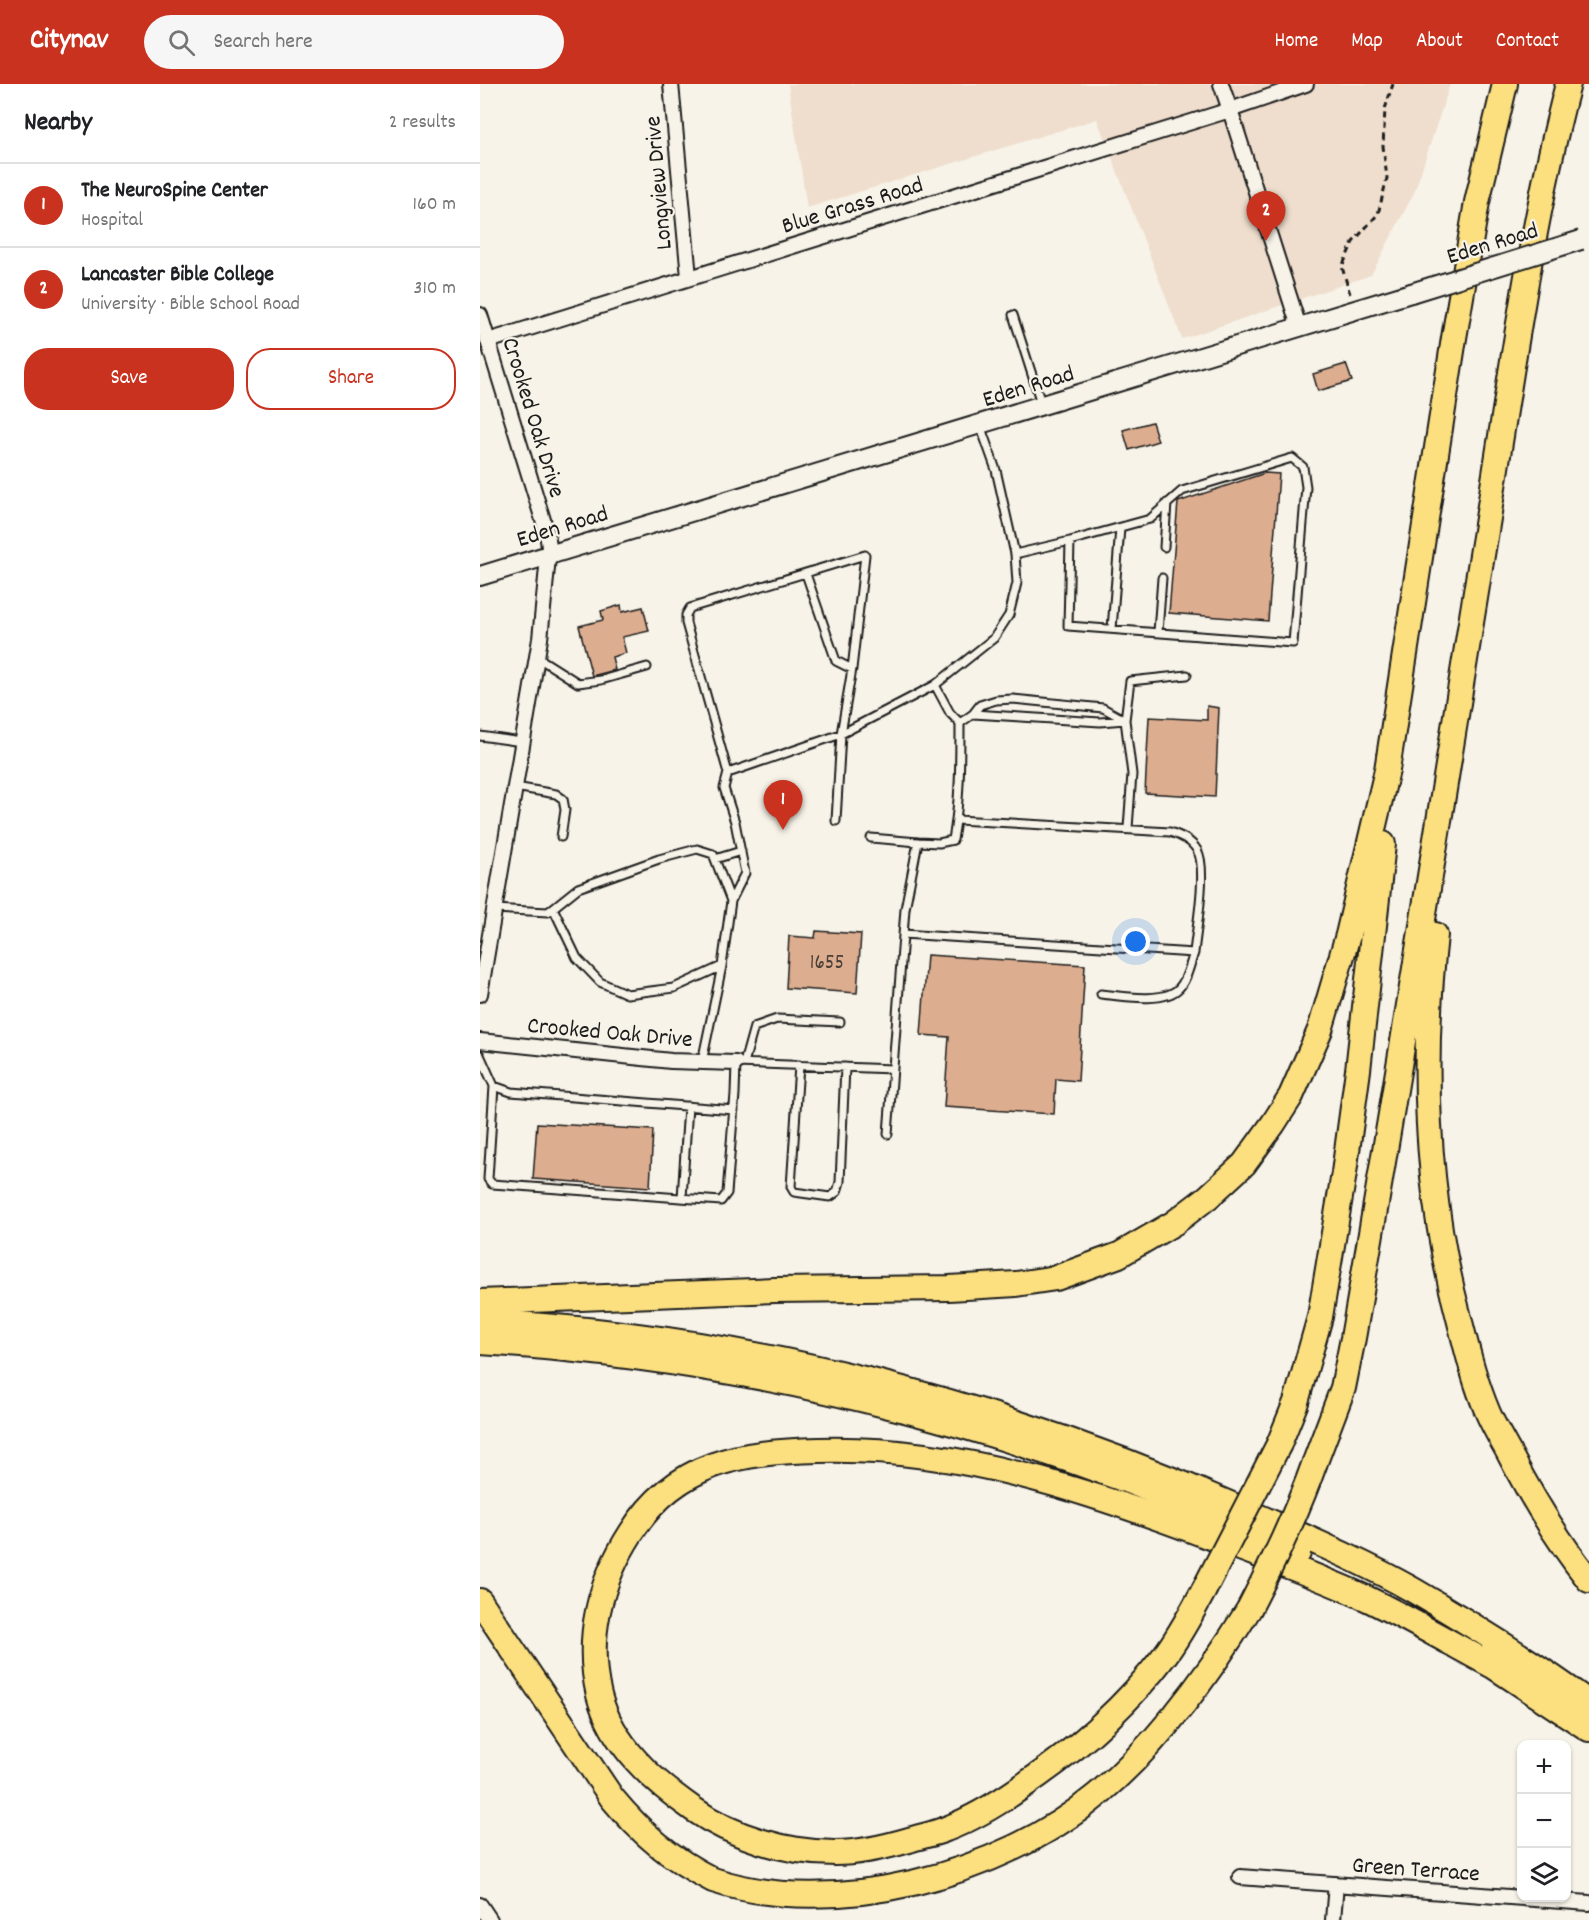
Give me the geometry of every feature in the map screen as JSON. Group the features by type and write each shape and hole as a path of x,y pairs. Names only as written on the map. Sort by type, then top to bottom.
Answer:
{"highway":[{"path":"1495,1667 1370,1600 1305,1573 1151,1514 1042,1480 963,1461 913,1453 846,1449 770,1451 729,1459 689,1476 665,1493 634,1528 608,1578 596,1619 595,1666 600,1697 614,1729 640,1766 668,1791 700,1814 740,1835 808,1852 839,1853 879,1849 947,1829 996,1804 1064,1758 1089,1737 1143,1682 1167,1652 1204,1590 1279,1444 1296,1402 1320,1317 1344,1173 1358,1070 1383,842 1388,770 1465,270 1477,202 1505,84"},
{"path":"480,1601 612,1798 634,1825 656,1845 715,1881 737,1889 776,1899 817,1903 854,1901 909,1891 937,1883 1010,1853 1043,1834 1099,1794 1155,1737 1218,1657 1249,1609 1287,1532 1343,1388 1533,234 1552,144 1568,84"},
{"path":"1491,500 1486,560 1435,937 1429,1004 1426,1086 1432,1184 1446,1270 1465,1344 1488,1413 1532,1496 1570,1557 1589,1580"},
{"path":"480,1302 775,1290 949,1288 1016,1284 1056,1278 1119,1255 1165,1228 1208,1197 1244,1164 1291,1096 1320,1030 1330,999 1388,770"},
{"path":"480,1322 591,1331 712,1347 854,1376 1023,1424 1167,1476 1337,1551 1412,1590 1546,1672 1589,1703"},
{"path":"480,1342 578,1351 722,1370 873,1403 1028,1447 1155,1491 1253,1532 1389,1598 1589,1729"}],"street":[{"name":"Longview Drive","path":"671,84 689,277"},
{"path":"1221,84 1299,327"},
{"name":"Blue Grass Road","path":"488,341 1018,177 1306,84"},
{"name":"Eden Road","path":"480,576 1585,239"},
{"name":"Crooked Oak Drive","path":"480,315 547,533 549,554 537,657 515,787 494,909 486,924 480,994"},
{"name":"Crooked Oak Drive","path":"480,1041 578,1052 740,1063"},
{"name":"Green Terrace","path":"1240,1877 1589,1903"},
{"path":"1333,1920 1336,1884"},
{"path":"480,1905 490,1920"}],"lane":[{"path":"1013,315 1041,406"},
{"path":"728,773 841,734 935,685 994,638 1009,615 1017,583 1015,554 996,470 980,425"},
{"path":"1015,554 1070,542 1150,519 1182,491 1292,458 1303,467 1306,487 1293,643 1068,626 1070,542"},
{"path":"1164,547 1167,503"},
{"path":"1112,629 1120,528"},
{"path":"702,1062 722,966 731,902 745,873 735,822 724,788 728,773 686,623 686,615 690,608 865,555 852,669 841,734 836,821"},
{"path":"806,574 836,661 852,669"},
{"path":"1158,632 1162,578"},
{"path":"537,657 578,682 601,680 646,667"},
{"path":"1128,828 1132,774 1125,720 1127,694 1131,680 1187,675"},
{"path":"871,838 939,843 953,840 957,820 960,774 960,723 950,713 935,685"},
{"path":"960,723 973,714 980,705 996,700 1012,699 1103,708 1125,720"},
{"path":"973,714 1100,722 1125,720"},
{"path":"480,736 522,742"},
{"path":"515,787 556,794 562,799 564,810 561,837"},
{"path":"957,820 1170,832 1187,838 1197,850 1203,865 1194,953 1179,988 1167,995 1149,998 1101,994"},
{"path":"888,1134 905,909 918,842"},
{"path":"494,909 548,912 578,888 698,849 713,854 731,902"},
{"path":"715,859 741,851"},
{"path":"553,908 577,958 600,982 627,994 675,988 722,966"},
{"path":"903,934 1194,953"},
{"path":"480,1055 494,1086 488,1179 492,1184 721,1201 727,1193 740,1063 754,1027 777,1019 840,1022"},
{"path":"740,1063 893,1069"},
{"path":"799,1065 791,1187 794,1192 830,1197 837,1192 840,1182 845,1067"},
{"path":"494,1086 511,1092 734,1110"},
{"path":"682,1198 688,1106"}],"path":[{"path":"1355,310 1342,267 1353,242 1378,214 1387,178 1383,146 1385,109 1393,84"}],"shaded area":[{"path":"788,84 1450,84 1414,193 1371,275 1182,339 1097,119 807,208"}],"building":[{"path":"1346,364 1352,381 1318,391 1313,374"},
{"path":"1152,422 1158,441 1129,450 1123,430"},
{"path":"1265,473 1279,474 1268,621 1169,613 1178,502"},
{"path":"621,605 622,612 643,607 649,631 622,637 626,653 612,657 615,670 592,676 579,626 603,620 601,611"},
{"path":"1207,706 1219,708 1215,797 1145,793 1149,717 1207,720"},
{"path":"816,931 861,934 857,993 786,988 789,936 815,938"},
{"path":"927,955 1085,965 1078,1081 1056,1079 1054,1114 944,1107 949,1037 921,1035"},
{"path":"537,1123 653,1130 650,1187 533,1179"}],"place":[{"name":"Lancaster Bible College","path":"1266,241"},
{"name":"The NeuroSpine Center","path":"783,830"}]}
